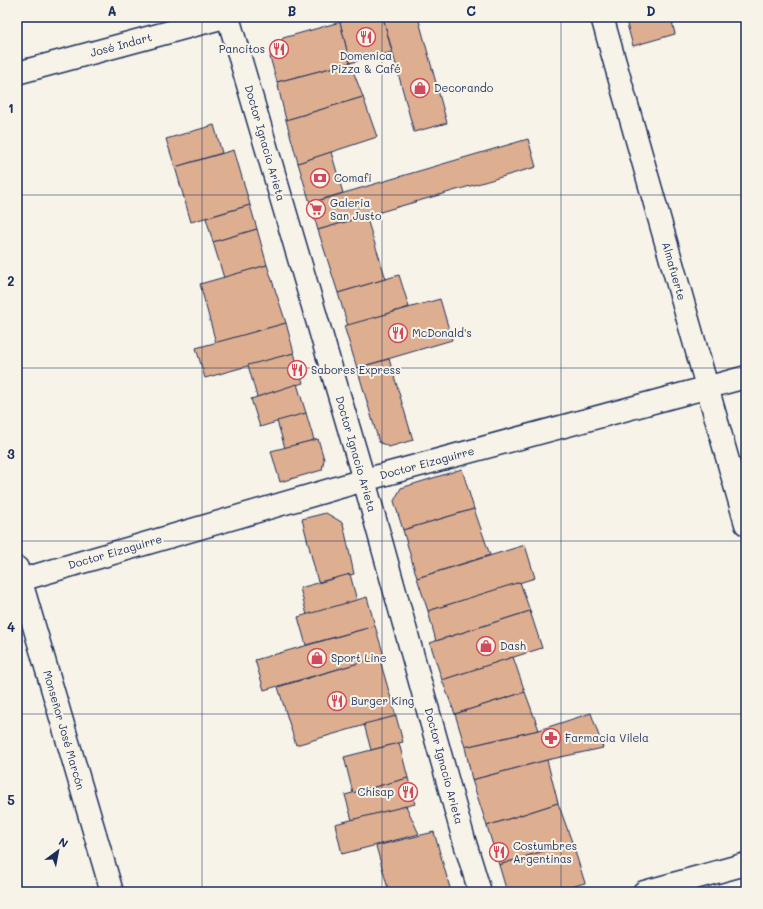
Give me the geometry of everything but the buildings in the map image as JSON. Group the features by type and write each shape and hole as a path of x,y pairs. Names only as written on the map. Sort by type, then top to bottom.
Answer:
{"street":[{"name":"José Indart","path":"17,73 225,17"},
{"name":"Doctor Ignacio Arieta","path":"228,17 364,480 464,840 480,892"},
{"name":"Almafuerte","path":"602,17 746,524"},
{"name":"Doctor Eizaguirre","path":"18,576 364,480 746,377"},
{"name":"Monseñor José Marcón","path":"18,576 112,892"},
{"path":"644,892 746,864"}],"place":[{"name":"Domenica Pizza & Café","path":"366,37"},
{"name":"Pancitos","path":"279,49"},
{"name":"Decorando","path":"420,88"},
{"name":"Comafi","path":"320,178"},
{"name":"Galeria San Justo","path":"316,209"},
{"name":"McDonald's","path":"398,333"},
{"name":"Sabores Express","path":"297,370"},
{"name":"Dash","path":"486,646"},
{"name":"Sport Line","path":"317,658"},
{"name":"Burger King","path":"337,701"},
{"name":"Farmacia Vilela","path":"551,738"},
{"name":"Chisap","path":"408,792"},
{"name":"Costumbres Argentinas","path":"499,852"}]}
